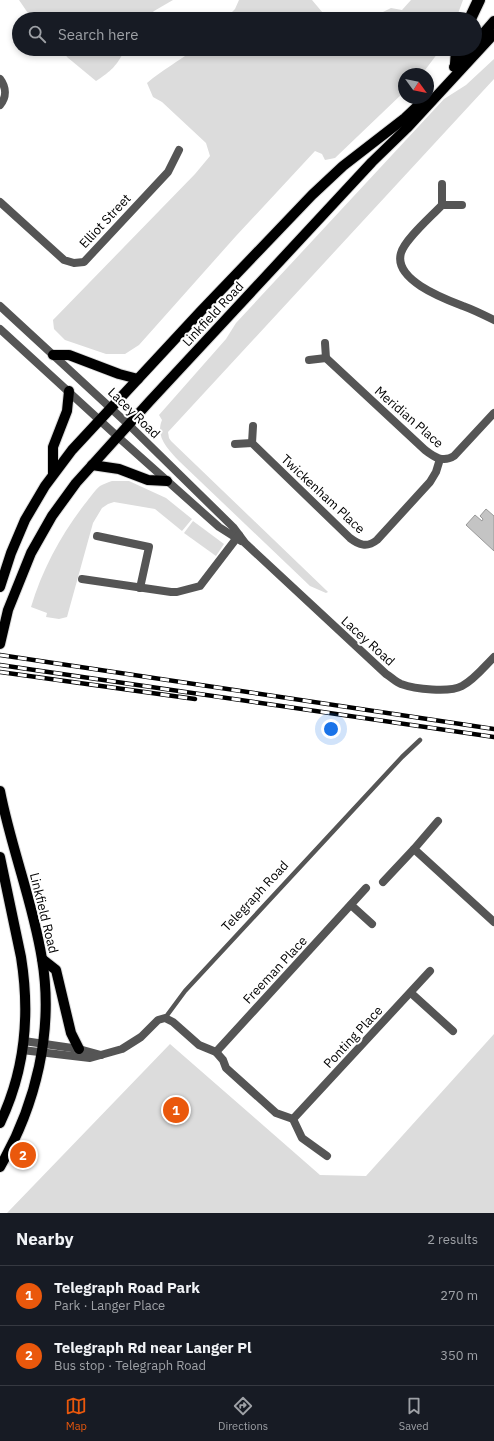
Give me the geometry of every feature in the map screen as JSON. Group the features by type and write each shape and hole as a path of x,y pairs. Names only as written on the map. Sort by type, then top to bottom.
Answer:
{"highway":[{"path":"473,12 479,0"},
{"path":"456,64 457,56"}],"main road":[{"path":"482,35 494,21"},
{"name":"Linkfield Road","path":"482,47 494,34"},
{"name":"Linkfield Road","path":"434,89 463,56"},
{"name":"Linkfield Road","path":"0,644 8,610 22,571 40,535 62,502 118,436 372,162 407,128 474,56"},
{"name":"Linkfield Road","path":"0,587 11,553 26,520 53,474 72,450 323,184 343,166 405,118 420,104"},
{"path":"53,355 69,355 119,374 138,379"},
{"path":"53,474 53,447 67,411 69,391"},
{"path":"92,465 119,469 148,480 167,481"},
{"name":"Linkfield Road","path":"0,791 31,909 42,959 45,981 43,1048"},
{"path":"0,857 24,974 25,1014 23,1045 13,1087 0,1123"},
{"path":"42,959 56,970 71,1033 79,1049"},
{"path":"0,1167 16,1138 26,1114 43,1048"}],"street":[{"path":"0,79 4,85 5,94 0,105"},
{"name":"Elliot Street","path":"0,202 64,260 74,263 84,262 168,172 179,150"},
{"path":"442,184 442,205 404,247 400,257 402,267 409,276 431,292 494,320"},
{"path":"442,205 462,204"},
{"name":"Lacey Road","path":"0,306 129,425 232,526 238,537"},
{"name":"Lacey Road","path":"0,329 219,527 238,537 245,543 386,674 396,681 407,685 434,689 455,689 469,681 494,657"},
{"path":"309,360 326,358 325,343"},
{"name":"Meridian Place","path":"326,358 425,450 440,459 449,459 454,456 494,413"},
{"path":"235,444 252,443 252,426"},
{"name":"Twickenham Place","path":"252,443 350,538 362,545 372,544 377,540 433,477 440,459"},
{"path":"97,536 148,547 140,588"},
{"path":"82,580 171,592 177,592 200,586 238,537"},
{"path":"383,882 438,821"},
{"path":"414,849 494,922"},
{"name":"Freeman Place","path":"216,1052 366,888"},
{"path":"352,905 372,924"},
{"name":"Ponting Place","path":"293,1119 430,971"},
{"path":"411,992 453,1031"},
{"path":"165,1018 173,1022 199,1045 216,1052 223,1060 226,1068 276,1112 293,1119 302,1138 327,1156"},
{"name":"Telegraph Road","path":"23,1045 90,1058 122,1049 141,1037 158,1020 165,1018"},
{"name":"Telegraph Road","path":"43,1048 79,1049 101,1055"}],"lane":[{"name":"Telegraph Road","path":"165,1018 178,999 234,937 402,757 420,740"}],"shaded area":[{"path":"19,0 173,0 153,12 27,12"},
{"path":"239,0 312,0 322,12 232,12"},
{"path":"411,0 463,0 459,12 383,12 391,8 402,10"},
{"path":"121,56 113,68 96,81 67,57"},
{"path":"185,56 436,56 427,68 398,68 398,98 335,158 325,160 322,154 315,151 236,236 139,345 125,354 106,354 65,340 54,329 53,320 195,174 210,156 206,143 162,102 153,97 147,83"},
{"path":"494,59 494,79 168,432 171,441 328,592 326,593 310,586 179,461 161,437 160,426 162,420 159,415 226,339 236,323 444,99 466,85"},
{"path":"112,481 129,481 166,498 192,519 182,531 155,509 114,502 102,508 93,523 67,617 59,619 46,617 47,613 31,607 35,593 53,553 84,505 100,486"},
{"path":"193,521 224,544 216,556 184,533"},
{"path":"494,1034 494,1213 7,1213 170,1044 320,1175 366,1176"}],"building":[{"path":"486,509 494,516 494,551 466,525 475,515 482,521 483,519 480,516"}],"railway":[{"path":"0,655 494,729"},
{"path":"0,665 494,737"},
{"path":"0,672 195,699"}],"place":[{"name":"Telegraph Road Park","path":"176,1110"},
{"name":"Telegraph Rd near Langer Pl","path":"23,1155"}]}
